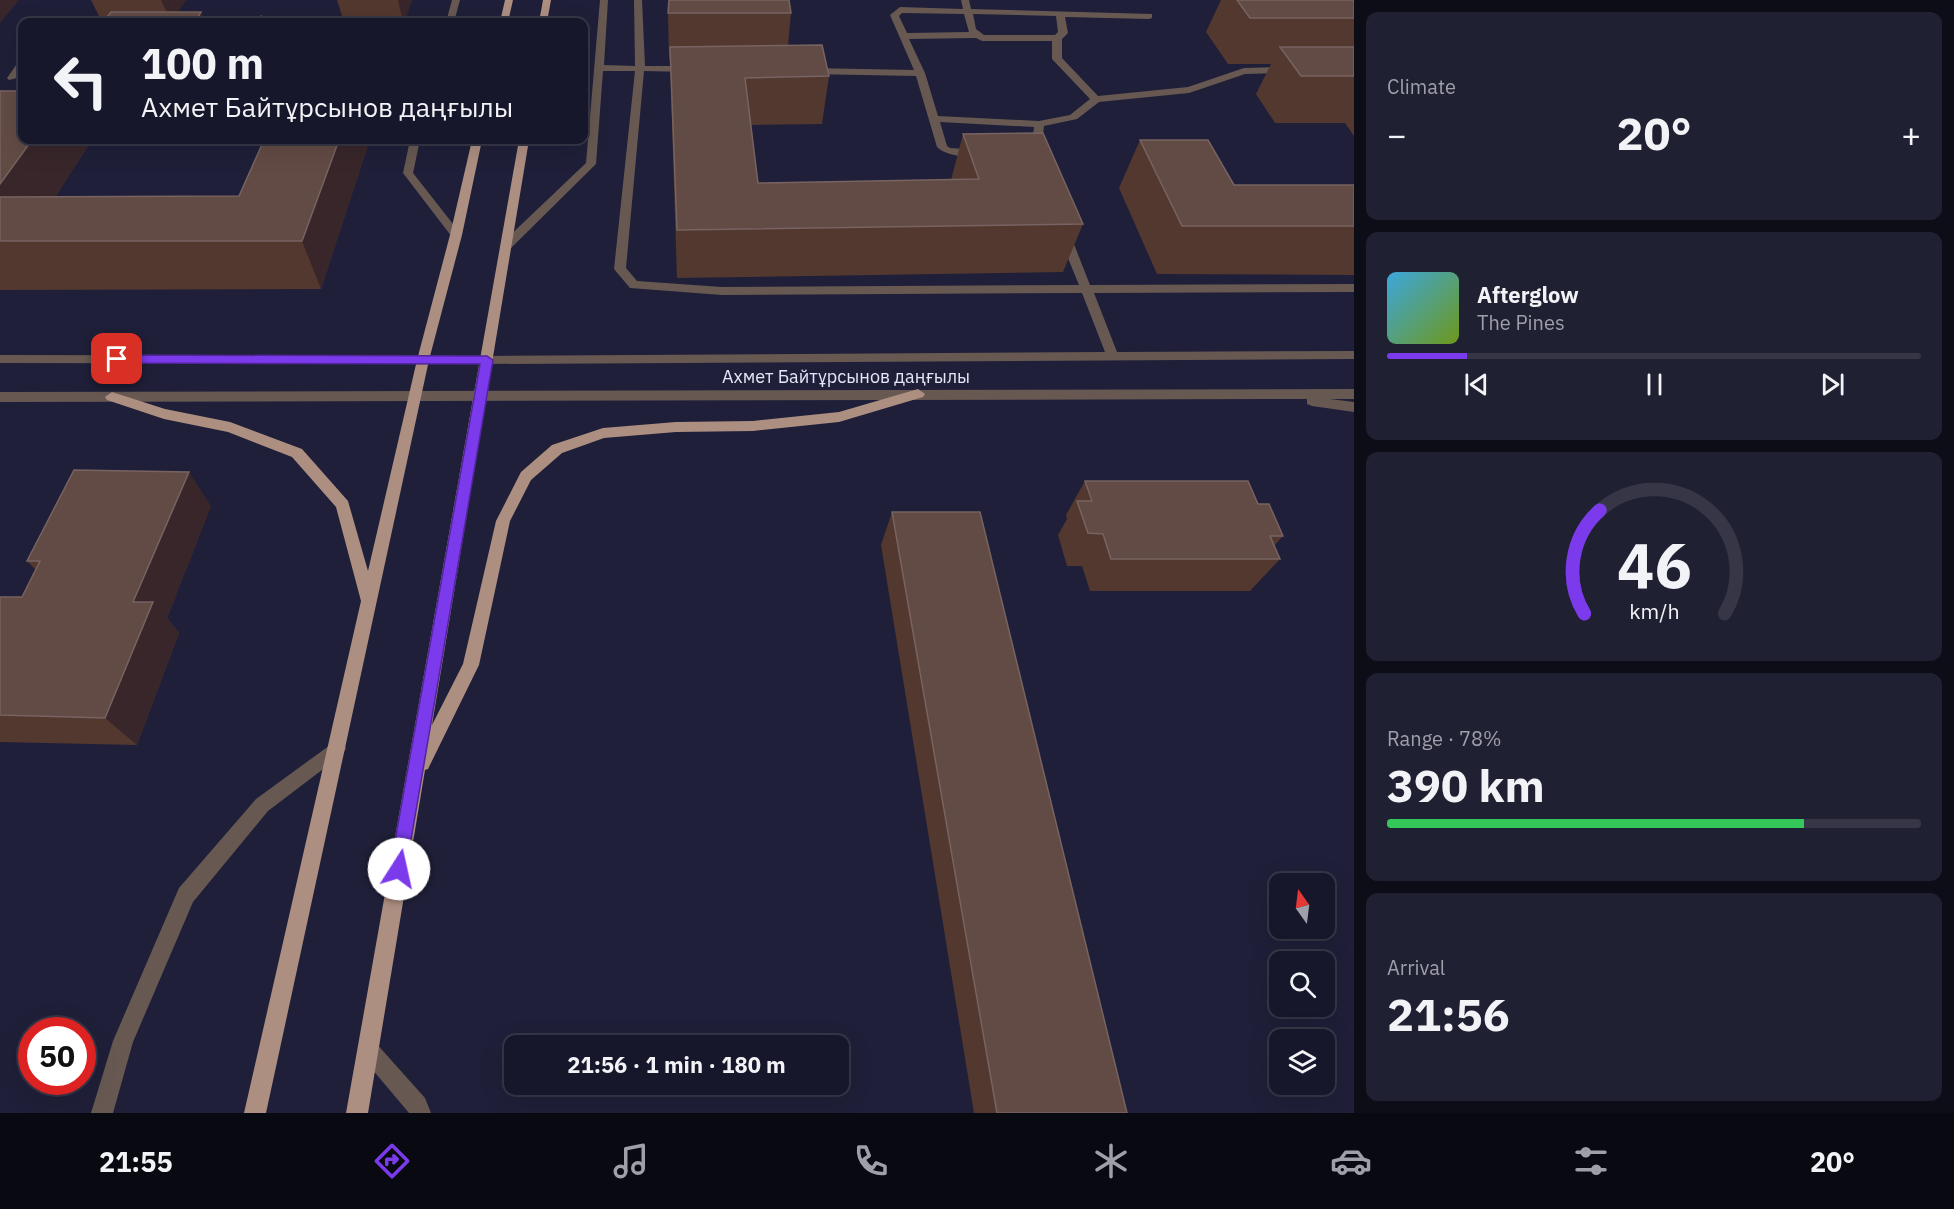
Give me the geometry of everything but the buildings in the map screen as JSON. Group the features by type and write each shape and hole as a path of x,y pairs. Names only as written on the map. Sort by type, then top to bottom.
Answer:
{"main road":[{"path":"505,18 509,0"},
{"path":"544,18 547,0"},
{"path":"255,1113 423,360 456,236 476,144"},
{"path":"357,1113 523,144"},
{"path":"414,779 471,665 503,521 526,476 557,449 603,433 676,427 753,426 839,417 918,394"},
{"path":"112,397 164,414 230,427 297,453 343,505 369,603"}],"street":[{"path":"451,18 456,0"},
{"path":"505,247 591,164 604,0"},
{"path":"638,0 640,68 620,269 634,285 722,291 1354,288"},
{"path":"965,0 972,30 982,38 1058,38"},
{"path":"990,154 946,151 942,147 936,119 920,74 894,15 900,10 1149,16"},
{"path":"1060,14 1063,33 1058,38 1057,59 1096,99"},
{"path":"904,36 977,35"},
{"path":"600,68 698,69"},
{"path":"18,69 12,78 18,77"},
{"path":"936,119 1038,124 1072,117 1096,99 1189,90 1244,71 1295,70"},
{"path":"803,71 920,74"},
{"path":"1031,157 1037,145 1038,124"},
{"path":"414,144 408,173 456,236"},
{"path":"1061,226 1113,357"},
{"name":"Ахмет Байтұрсынов даңғылы","path":"0,359 487,360 1354,356"},
{"path":"1262,393 1354,407"},
{"name":"Ахмет Байтұрсынов даңғылы","path":"0,397 1354,394"},
{"path":"102,1113 123,1041 186,895 262,805 336,748"},
{"path":"368,1049 417,1106 420,1113"}],"route":[{"path":"117,359 487,360 399,869"}]}
